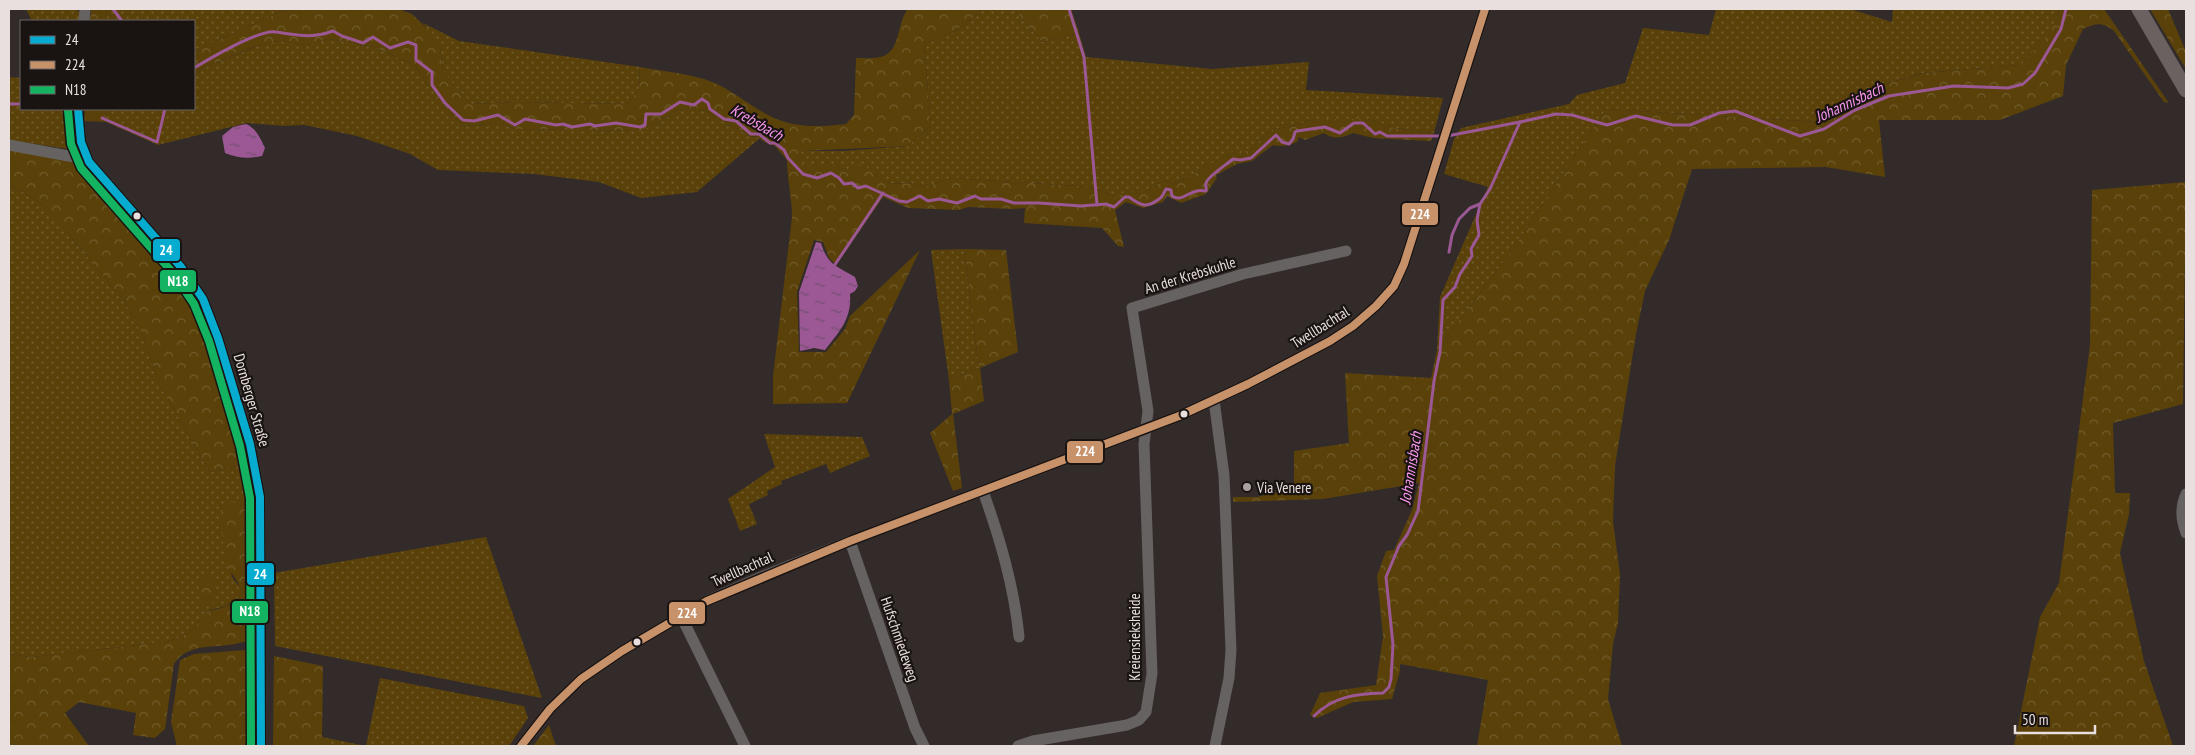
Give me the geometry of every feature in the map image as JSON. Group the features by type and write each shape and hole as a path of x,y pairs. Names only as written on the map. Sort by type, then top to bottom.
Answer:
{"main road":[{"path":"2139,9 2186,90"}],"street":[{"name":"Twellbachtal","path":"521,746 550,709 581,679 608,660 681,616 736,587 1214,400 1330,341 1353,326 1376,306 1394,286 1404,264 1485,9"},
{"name":"Dornberger Straße","path":"78,110 79,133 84,152 96,170 181,267 203,299 218,338 250,444 260,497 261,746"},
{"path":"9,145 74,157 84,152"},
{"name":"An der Krebskuhle","path":"1146,428 1148,412 1132,308 1243,274 1346,251"},
{"path":"1214,400 1224,475 1231,650 1229,678 1215,746"},
{"name":"Kreiensieksheide","path":"1018,746 1033,741 1127,725 1139,720 1146,712 1152,674 1144,444 1146,428"},
{"path":"983,491 1001,540 1016,607 1019,637"},
{"path":"2186,494 2182,504 2183,525 2186,533"},
{"name":"Hufschmiedeweg","path":"850,541 915,728 924,746"},
{"path":"681,616 746,746"}],"green space":[{"path":"26,9 76,9 81,14 80,20 32,20"},
{"path":"91,9 107,9 106,20 90,20"},
{"path":"107,9 287,9 195,51 195,20 106,20"},
{"path":"287,9 401,10 412,14 433,34 440,46 443,72 470,104 518,102 628,104 639,89 640,67 704,79 723,87 774,118 791,124 818,126 846,124 854,115 856,58 878,58 889,52 896,41 908,9 984,9 954,32 924,44 931,126 908,146 802,151 798,157 806,165 837,165 846,173 859,164 868,168 882,180 895,184 908,183 926,187 952,178 1095,188 1116,198 1127,190 1139,194 1164,181 1177,183 1235,151 1249,151 1271,130 1316,119 1368,119 1394,128 1434,133 1431,141 1373,138 1353,133 1342,137 1334,137 1324,133 1305,140 1299,137 1297,142 1288,145 1273,145 1252,161 1237,164 1216,175 1217,178 1206,194 1181,203 1167,196 1163,202 1143,208 1126,202 1115,210 1124,247 1118,246 1102,228 1024,223 1025,208 969,207 958,210 908,208 883,197 836,265 829,258 823,242 814,240 797,292 799,352 826,352 845,329 850,316 920,250 847,403 773,404 773,376 792,217 787,160 774,145 757,137 750,136 705,111 694,108 677,110 662,121 640,131 516,129 498,123 465,126 450,113 414,65 375,47 329,39 306,45 280,41 262,44 205,67 195,74 195,51"},
{"path":"984,9 1014,9 1042,42 1079,33 1086,57 1212,69 1309,62 1306,90 1443,98 1434,133 1394,128 1368,119 1316,119 1271,130 1249,151 1235,151 1177,183 1164,181 1139,194 1116,198 1095,188 1077,186 952,178 926,187 890,183 882,180 864,166 859,165 846,173 837,165 805,165 798,157 802,151 843,151 908,146 931,126 924,44 954,32"},
{"path":"1014,9 1071,9 1079,33 1042,42"},
{"path":"1716,9 1850,9 1892,22 1893,9 2060,9 2049,33 2020,65 1923,73 1851,94 1818,122 1606,109 1513,249 1437,350 1440,297 1488,187 1444,174 1454,139 1461,128 1569,104 1577,95 1625,83 1643,28 1709,35"},
{"path":"2060,9 2104,9 2169,103 2164,102 2114,31 2103,25 2096,25 2083,29 2066,65 2063,96 2000,120 1879,120 1885,177 1826,167 1692,169 1669,240 1645,291 1636,334 1615,466 1613,521 1620,575 1618,623 1613,644 1608,699 1622,746 1477,746 1488,680 1400,664 1400,671 1392,699 1353,702 1317,718 1310,715 1320,693 1376,685 1383,636 1377,576 1386,551 1394,550 1412,510 1419,483 1323,499 1233,502 1233,497 1257,497 1294,488 1294,451 1349,443 1345,373 1431,378 1437,350 1513,249 1606,109 1818,122 1851,94 1924,73 2020,65 2049,32"},
{"path":"2150,9 2168,9 2186,52 2186,69"},
{"path":"423,23 459,41 640,67 639,89 628,104 518,102 470,104 443,72 440,46"},
{"path":"329,39 375,47 414,65 450,113 465,126 498,123 516,129 640,131 662,121 677,110 694,108 705,111 750,136 760,138 697,192 641,198 599,182 534,174 438,170 410,154 357,136 304,125 284,126 247,123 158,145 106,122 105,110 195,110 195,74 205,67 262,44 280,41 306,45"},
{"path":"9,77 20,78 20,110 71,110 70,125 74,150 9,140"},
{"path":"85,110 105,110 106,122 84,121"},
{"path":"9,149 70,160 85,172 175,273 193,300 206,332 245,464 210,472 158,382 144,338 125,302 47,208 9,185"},
{"path":"2186,182 2183,404 2113,423 2115,493 2130,493 2129,514 2120,553 2144,661 2173,746 2014,746 2040,617 2059,583 2090,345 2092,190"},
{"path":"9,185 47,208 125,302 144,338 158,382 210,472 245,464 251,497 220,507 232,577 240,587 240,593 238,598 226,606 204,612 196,627 181,637 164,642 32,657 9,654"},
{"path":"964,249 979,368 949,380 931,250"},
{"path":"964,249 1006,250 1018,352 980,368 984,401 953,414 962,488 953,491 930,433 952,414 949,380 979,368"},
{"path":"764,434 862,437 870,456 830,473 826,464 781,481 782,484 767,491 768,495 749,504 757,524 740,531 728,499 775,467"},
{"path":"251,497 254,637 244,642 200,648 181,656 174,664 165,729 155,738 133,735 136,713 79,702 65,713 89,746 9,746 9,654 32,657 164,642 181,637 196,627 204,612 231,604 238,597 240,589 238,582 227,565 225,558 220,506"},
{"path":"486,537 542,698 275,646 274,573"},
{"path":"207,574 214,581 215,601 210,606 201,607 201,585 202,580"},
{"path":"246,650 249,746 177,746 171,722 180,660 194,654"},
{"path":"274,656 323,666 322,737 324,746 273,746"},
{"path":"380,678 524,706 528,718 509,746 366,746"},
{"path":"549,725 556,746 533,746"},
{"path":"322,737 366,746 324,746"}],"water":[{"path":"246,124 256,131 265,148 262,156 243,158 225,153 222,136 233,127"},
{"path":"816,242 821,243 830,261 855,277 858,286 850,294 849,311 844,325 825,350 814,348 800,351 799,292"}],"waterway":[{"path":"113,9 121,20"},
{"path":"1069,9 1084,57 1097,205"},
{"name":"Johannisbach","path":"1449,252 1452,235 1459,219 1470,208 1480,204 1490,189 1520,122 1556,114 1572,115 1607,125 1636,116 1673,125 1690,125 1719,113 1735,111 1800,136 1824,129 1855,110 1889,96 1954,86 2008,88 2023,84 2035,73 2061,29 2066,9"},
{"name":"Krebsbach","path":"195,67 234,46 268,32 311,36 333,31 363,43 373,37 390,48 408,42 416,45 416,60 432,72 432,85 445,103 463,120 474,121 498,115 515,125 525,119 572,127 616,123 640,127 645,125 646,114 661,114 680,102 694,105 702,99 708,103 710,109 724,119 736,121 751,134 759,134 770,143 775,143 784,150 788,158 803,174 817,178 831,173 844,184 852,183 858,188 866,186 899,201 907,202 920,196 928,201 939,199 957,203 975,196 981,199 1001,199 1014,203 1081,206 1106,204 1114,207 1125,197 1129,197 1140,204 1147,205 1160,198 1166,189 1171,190 1172,196 1175,198 1181,198 1193,192 1206,191 1207,180 1210,177 1233,159 1251,158 1276,135 1282,142 1289,144 1297,131 1325,127 1340,133 1354,123 1363,123 1375,134 1380,132 1387,136 1441,136"},
{"name":"Krebsbach","path":"9,104 20,104"},
{"name":"Krebsbach","path":"102,118 157,142 165,110"},
{"path":"1447,136 1520,122"},
{"path":"834,266 883,193"},
{"name":"Johannisbach","path":"1314,716 1329,704 1338,700 1355,695 1383,693 1389,687 1393,645 1386,577 1399,546 1407,535 1418,511 1434,381 1440,352 1443,300 1455,287 1460,274 1472,256 1471,249 1479,235 1477,220 1480,204"}],"transit line":[{"name":"224","path":"521,746 550,709 581,679 622,651 707,601 850,541 1179,416 1248,384 1330,341 1353,326 1376,306 1394,286 1404,264 1485,9"},
{"name":"N18","path":"68,110 71,144 81,168 173,273 194,304 209,341 240,446 250,498 251,746"},
{"name":"24","path":"78,110 81,142 89,162 181,267 203,299 218,338 250,444 260,497 261,746"}],"place":[{"name":"Via Venere","path":"1247,487"}]}
